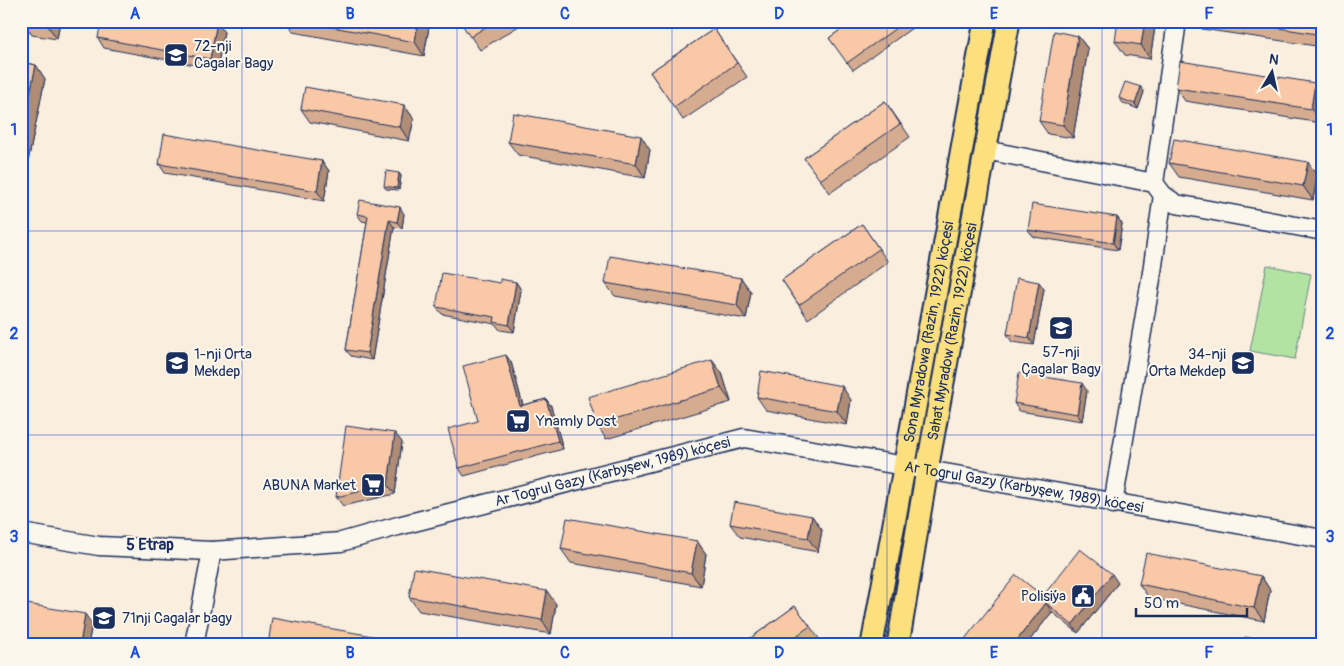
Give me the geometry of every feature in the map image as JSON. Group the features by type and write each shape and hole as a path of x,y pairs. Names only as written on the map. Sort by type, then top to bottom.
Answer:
{"main road":[{"name":"Sona Myradowa (Razin, 1922) köçesi","path":"872,645 985,21"},
{"name":"Sahat Myradow (Razin, 1922) köçesi","path":"898,645 927,470 1010,21"}],"street":[{"path":"1113,504 1151,278 1158,189 1177,21"},
{"path":"985,150 1158,189 1176,204 1323,231"},
{"name":"Ar Togrul Gazy (Karbyşew, 1989) köçesi","path":"21,533 98,546 212,550 341,542 744,438 1113,504 1323,539"},
{"path":"194,645 212,550"}],"green space":[{"path":"1267,265 1311,274 1295,359 1250,351"}],"building":[{"path":"23,21 48,21 48,26"},
{"path":"101,21 217,22 210,59 98,38"},
{"path":"299,21 418,21 415,42"},
{"path":"460,21 495,21 470,37"},
{"path":"853,21 906,21 847,63 829,38"},
{"path":"1118,21 1145,21 1141,45 1115,41"},
{"path":"1234,21 1323,21 1323,35"},
{"path":"714,29 737,63 674,107 650,72"},
{"path":"1054,31 1078,36 1063,125 1039,121"},
{"path":"1180,61 1315,83 1311,109 1176,88"},
{"path":"21,62 36,65 21,135"},
{"path":"1125,82 1141,87 1135,104 1119,98"},
{"path":"305,87 404,105 400,127 301,109"},
{"path":"885,101 900,124 820,180 804,158"},
{"path":"513,113 641,136 636,164 508,142"},
{"path":"164,134 322,161 317,191 159,164"},
{"path":"1174,139 1308,162 1303,186 1169,163"},
{"path":"386,171 399,173 397,188 384,186"},
{"path":"360,200 400,207 397,222 389,220 367,353 346,350 368,216 357,214"},
{"path":"1032,204 1117,217 1113,243 1028,230"},
{"path":"862,224 879,249 799,305 782,280"},
{"path":"610,256 741,278 737,305 605,283"},
{"path":"442,273 500,283 500,279 516,282 509,325 494,322 495,317 436,307"},
{"path":"1017,278 1039,282 1029,338 1007,334"},
{"name":"Ynamly Dost","path":"506,355 520,406 546,399 558,441 459,468 448,429 478,421 463,366"},
{"path":"712,360 721,388 597,425 588,397"},
{"path":"761,371 842,386 837,411 757,397"},
{"path":"1019,373 1082,383 1077,414 1014,403"},
{"path":"346,426 395,433 388,485 336,497"},
{"path":"734,502 812,516 808,538 730,524"},
{"path":"567,518 697,541 691,573 561,549"},
{"path":"1080,549 1112,574 1072,625 1046,603 1013,645 960,645 1016,575 1043,596"},
{"path":"1146,553 1261,576 1254,608 1139,584"},
{"path":"414,568 547,591 542,620 409,597"},
{"path":"21,603 85,614 80,645 40,638 39,645 21,644"},
{"path":"795,606 810,626 784,645 741,645"},
{"path":"272,618 406,642 406,645 268,645"},
{"path":"1245,637 1287,645 1244,645"}],"place":[{"name":"72-nji Cagalar Bagy","path":"176,55"},
{"name":"57-nji Çagalar Bagy","path":"1061,328"},
{"name":"1-nji Orta Mekdep","path":"177,363"},
{"name":"34-nji Orta Mekdep","path":"1243,363"},
{"name":"Ynamly Dost","path":"518,421"},
{"name":"ABUNA Market","path":"373,485"},
{"name":"Polisiýa","path":"1083,596"},
{"name":"71nji Cagalar bagy","path":"104,618"}],"district":[{"name":"5 Etrap","path":"150,545"}]}
